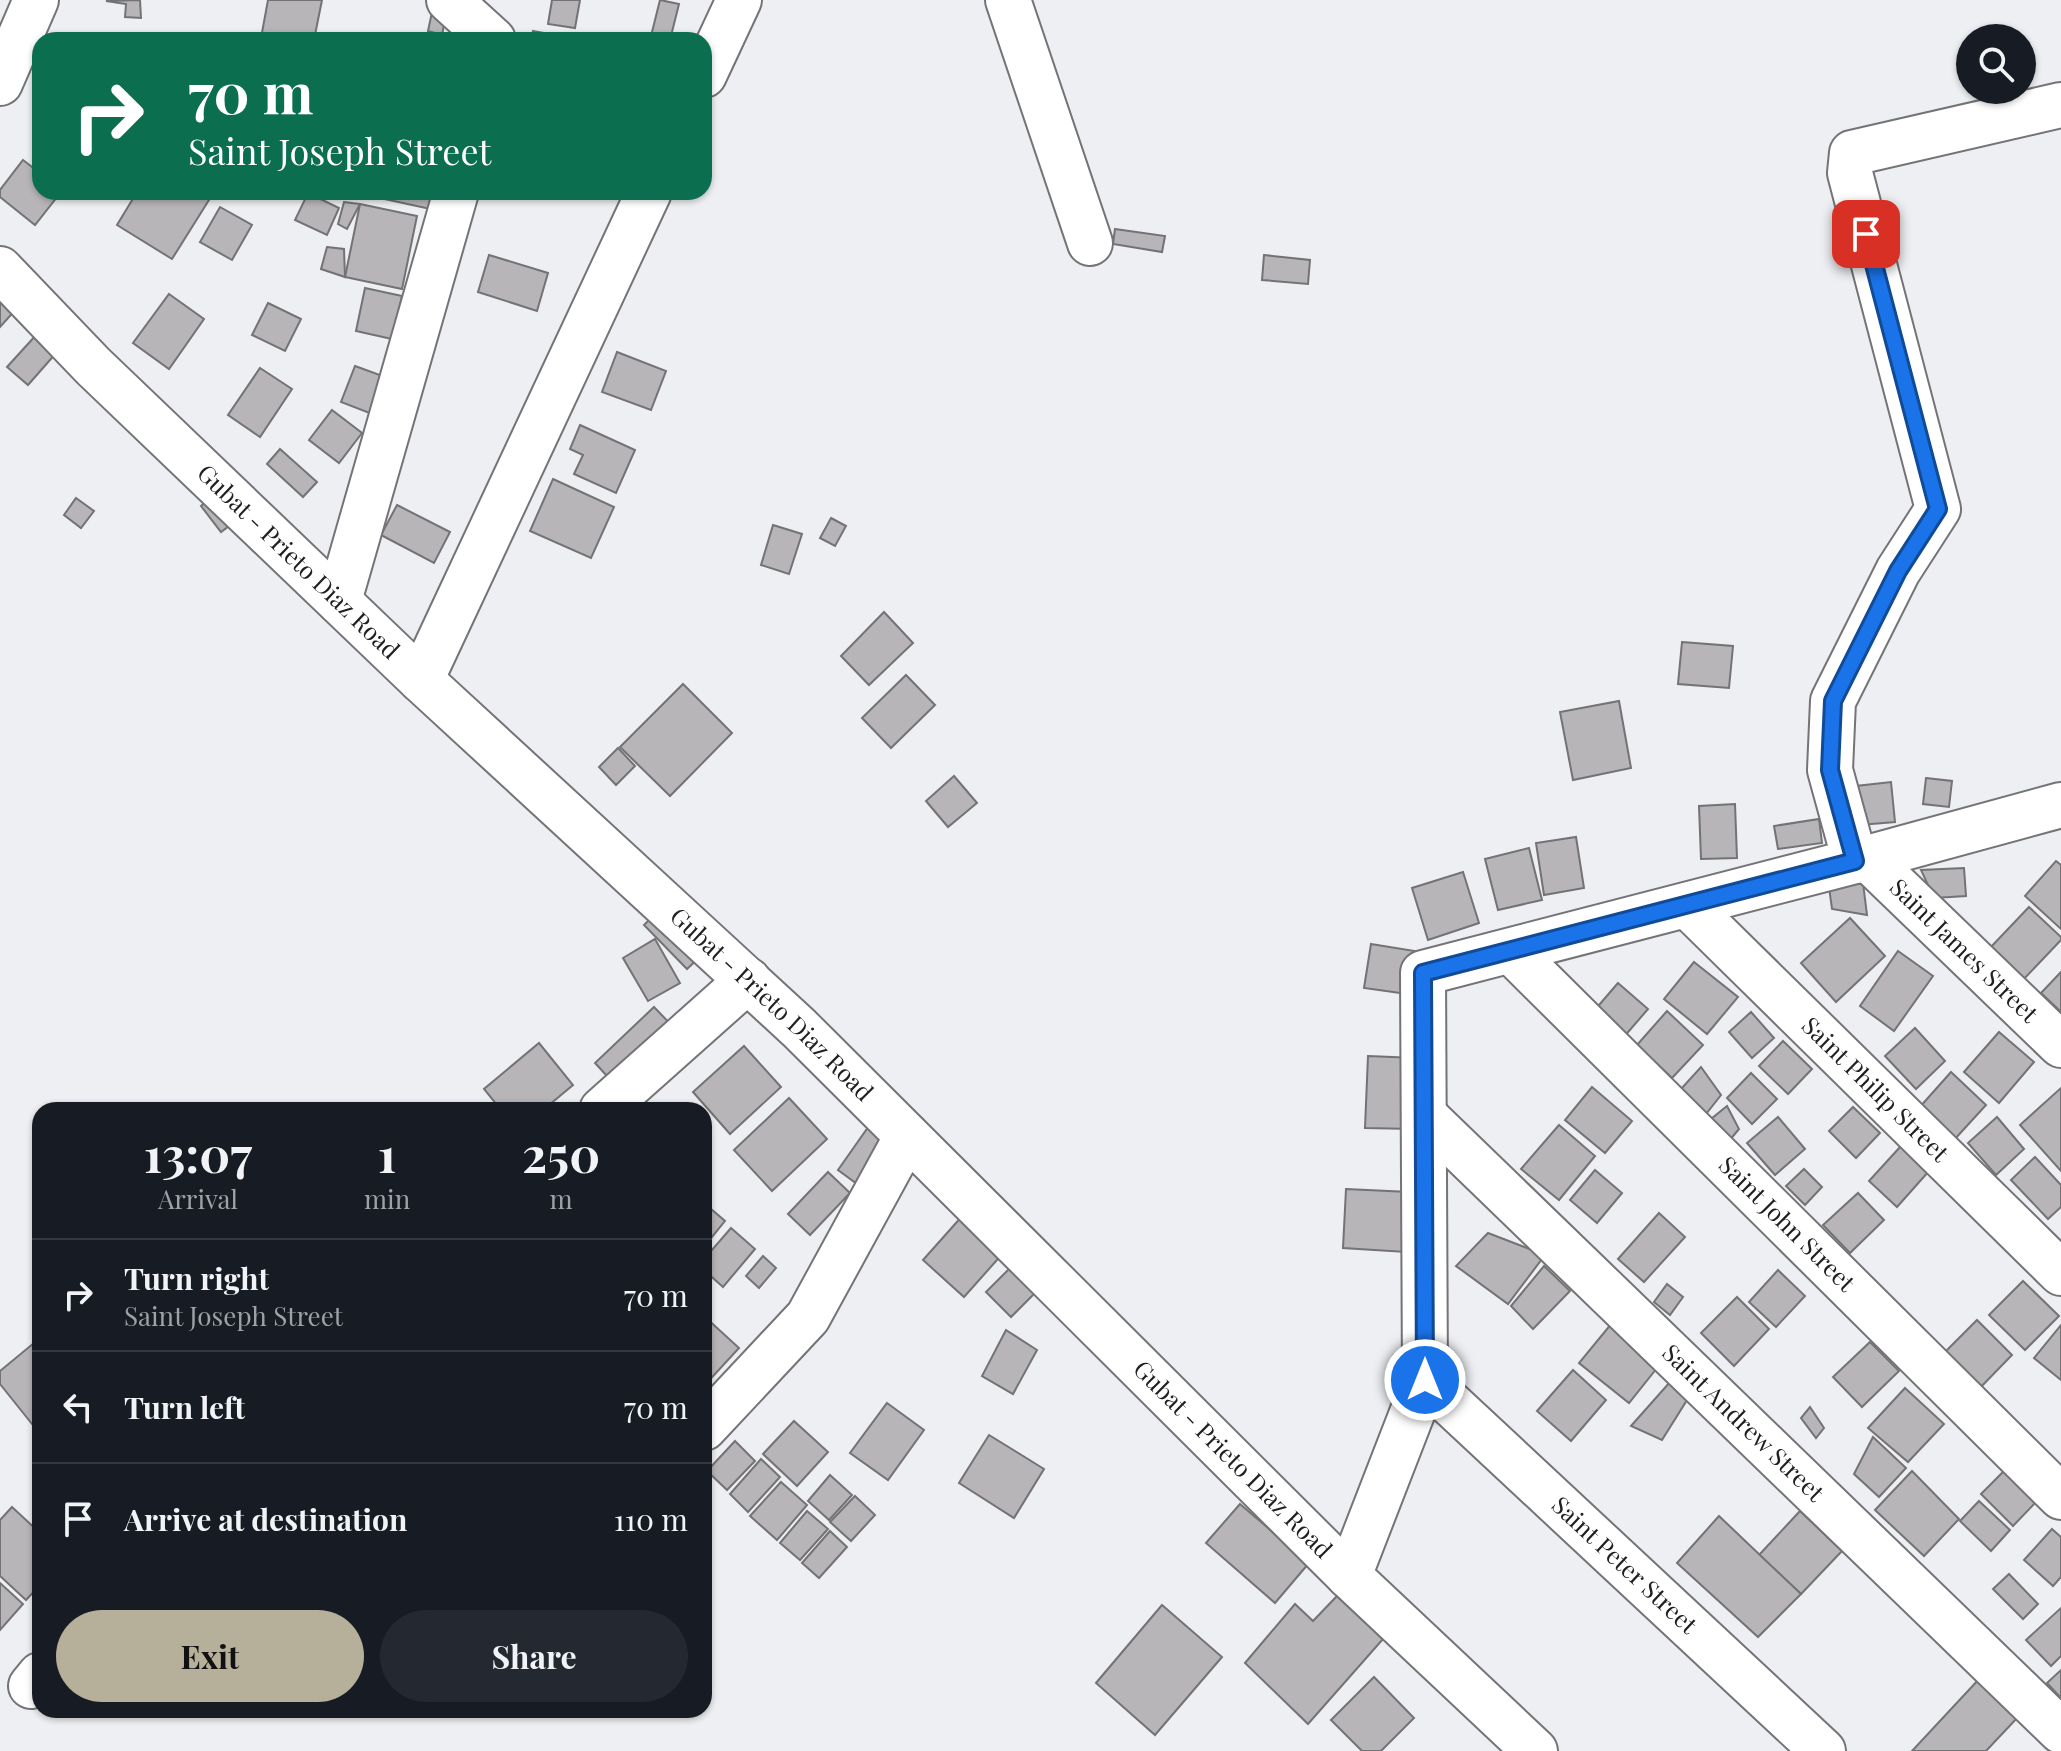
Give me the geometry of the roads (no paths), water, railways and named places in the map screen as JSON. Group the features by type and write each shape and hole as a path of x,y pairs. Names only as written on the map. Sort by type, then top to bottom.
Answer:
{"street":[{"path":"0,83 36,0"},
{"path":"449,0 484,32"},
{"path":"712,58 739,0"},
{"path":"1008,0 1090,243"},
{"path":"1861,860 1830,770 1833,701 1898,571 1938,509 1850,173 1852,153 2061,105"},
{"path":"339,601 454,200"},
{"path":"421,680 645,200"},
{"name":"Gubat - Prieto Diaz Road","path":"0,269 93,366 421,680 748,980 1349,1576 1535,1751"},
{"path":"1349,1576 1425,1380 1423,973 2059,807"},
{"name":"Saint James Street","path":"1861,860 2061,1045"},
{"name":"Saint Philip Street","path":"1688,906 2061,1273"},
{"name":"Saint John Street","path":"1511,951 2061,1497"},
{"path":"611,1102 748,980"},
{"name":"Saint Andrew Street","path":"1425,1116 2061,1731"},
{"path":"712,1419 808,1317 907,1136"},
{"name":"Saint Peter Street","path":"1425,1380 1823,1751"}]}
